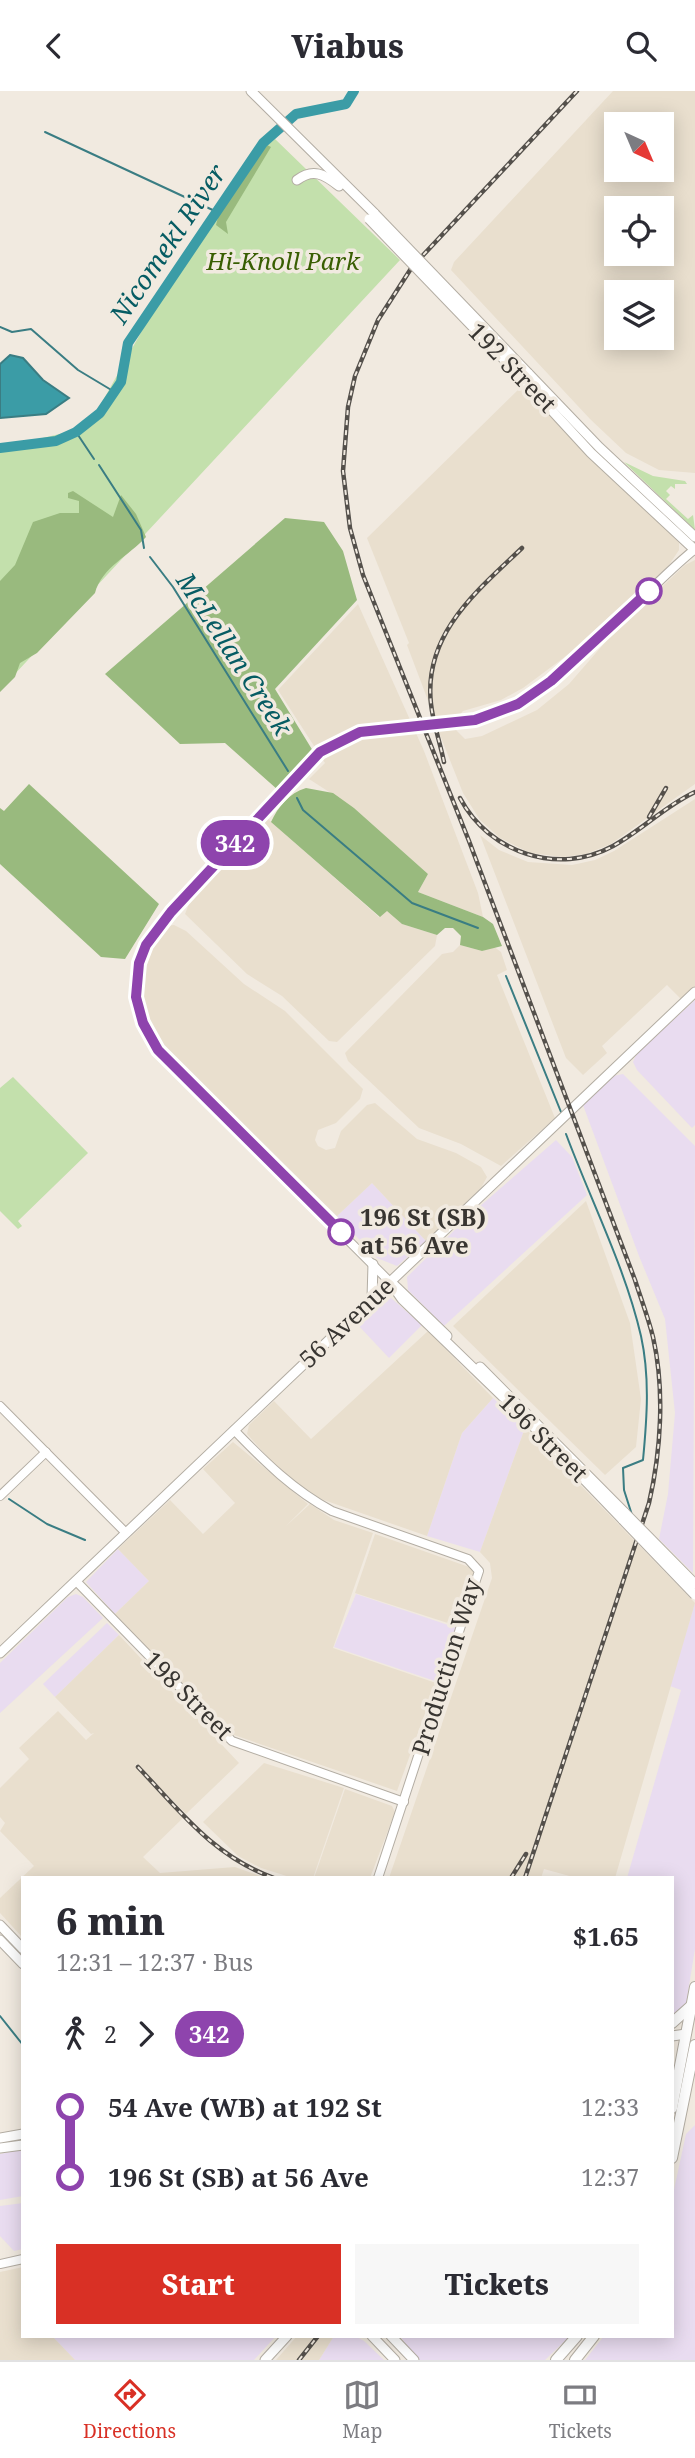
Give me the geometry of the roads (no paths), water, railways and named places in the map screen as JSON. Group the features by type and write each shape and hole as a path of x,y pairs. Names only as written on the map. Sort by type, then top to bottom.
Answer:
{"highway":[{"path":"674,2097 695,1987"},
{"path":"674,2021 692,2005"},
{"path":"674,2046 682,2055"},
{"path":"674,2148 695,2047"},
{"path":"556,2360 575,2338"},
{"path":"575,2360 592,2338"}],"main road":[{"name":"192 Street","path":"251,91 306,144 372,217 525,376 695,537"},
{"path":"298,180 308,173 328,177 357,203"},
{"name":"192 Street","path":"339,179 357,203 372,217"},
{"name":"192 Street","path":"525,376 591,453 695,550"},
{"path":"591,453 600,455 632,478"},
{"name":"56 Avenue","path":"0,1654 695,992"},
{"path":"372,1299 373,1264"},
{"name":"196 Street","path":"390,1282 402,1299 695,1584"},
{"name":"196 Street","path":"624,1516 695,1595"},
{"path":"0,1924 21,1947"},
{"path":"0,1940 21,1962"},
{"path":"674,2023 688,2021"},
{"path":"674,2036 686,2034"},
{"path":"0,2138 21,2134"},
{"path":"0,2148 21,2145"},
{"path":"265,2360 285,2338"},
{"path":"374,2338 395,2360"},
{"path":"393,2338 414,2360"}],"street":[{"name":"196 Street","path":"390,1282 158,1050 147,1033 136,997 139,963 153,932 320,752 360,732 452,724 486,717 518,704 551,681 695,550"},
{"path":"0,1406 126,1533"},
{"name":"Production Way","path":"234,1430 287,1483 319,1504 468,1559 476,1566 478,1579 379,1876"},
{"path":"0,1496 46,1452"},
{"name":"198 Street","path":"76,1581 228,1739 243,1747 404,1802"},
{"path":"0,2264 21,2259"}],"water":[{"path":"10,355 23,358 43,380 69,398 46,414 0,418 0,364"}],"waterway":[{"name":"Nicomekl River","path":"0,448 56,441 76,432 100,413 121,382 128,343 263,143 296,114 346,104 354,91"},
{"path":"45,132 217,212"},
{"path":"0,327 12,332 31,329 78,370 113,391"},
{"name":"McLellan Creek","path":"76,432 94,459"},
{"name":"McLellan Creek","path":"99,465 141,530 144,548"},
{"name":"McLellan Creek","path":"150,557 173,587 288,771"},
{"name":"McLellan Creek","path":"297,798 303,810 412,903 478,928"},
{"path":"506,976 561,1112"},
{"path":"566,1134 626,1285 644,1351 647,1398 643,1460 623,1468 624,1490 632,1515"},
{"path":"9,1499 47,1524 85,1540"},
{"path":"0,2016 21,2042"}],"railway":[{"path":"526,1876 649,1503 660,1420 657,1357 635,1280 469,841 363,575 350,528 343,471 348,407 355,376 378,320 412,267 577,91"},
{"path":"444,762 431,704 431,679 436,656 444,635 471,598 522,548"},
{"path":"649,817 666,788"},
{"path":"460,798 488,833 507,845 527,854 570,859 592,855 613,846 695,792"},
{"path":"138,1767 199,1831 233,1858 269,1876"},
{"path":"512,1876 526,1854"},
{"path":"299,2360 316,2338"}],"place":[{"name":"196 St (SB) at 56 Ave","path":"341,1232"}],"park label":[{"name":"Hi-Knoll Park","path":"283,262"}]}
